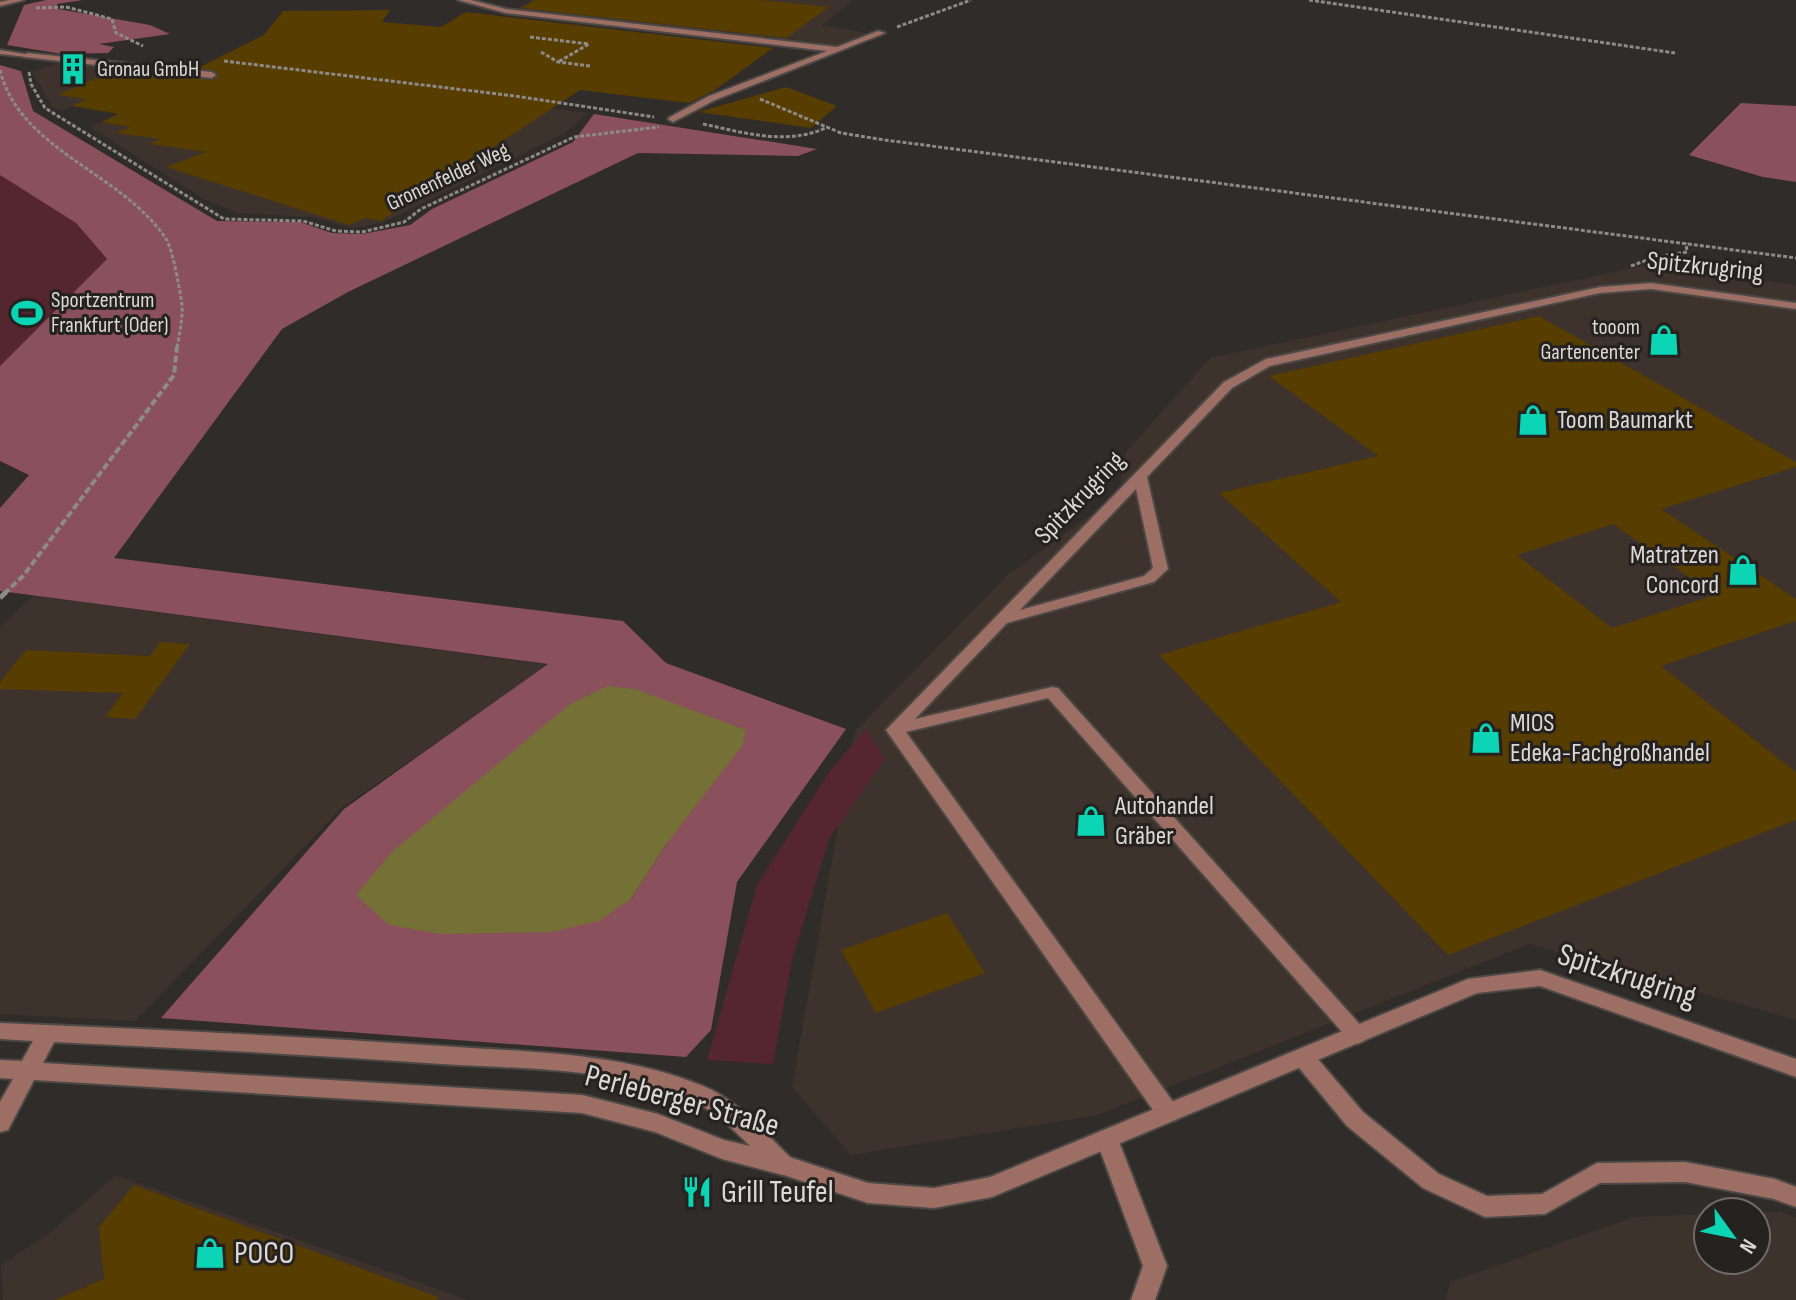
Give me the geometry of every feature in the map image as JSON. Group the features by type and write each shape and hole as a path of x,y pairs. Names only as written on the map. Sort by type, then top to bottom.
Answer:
{"street":[{"path":"0,4 20,0"},
{"path":"462,0 506,11 839,50"},
{"path":"673,119 734,89 881,33"},
{"path":"0,52 212,75"},
{"name":"Spitzkrugring","path":"895,730 1228,385 1266,363 1600,290 1651,286 1796,306"},
{"path":"1002,619 1149,579 1161,569 1140,476"},
{"path":"1168,1113 895,730 1052,692 1357,1035"},
{"name":"Spitzkrugring","path":"783,1165 868,1193 934,1198 992,1187 1475,985 1540,978 1796,1068"},
{"name":"Perleberger Straße","path":"0,1031 362,1049 616,1070 694,1092 722,1107 783,1165"},
{"path":"0,1123 48,1034"},
{"path":"1303,1057 1355,1119 1431,1181 1485,1207 1545,1204 1597,1173 1685,1172 1775,1189 1796,1197"},
{"name":"Perleberger Straße","path":"0,1069 582,1104 658,1123 722,1149 783,1165"},
{"path":"1107,1139 1155,1266 1143,1300"}],"path":[{"path":"881,33 971,0"},
{"path":"1309,0 1675,53"},
{"path":"35,8 66,7 112,19 116,33 147,47"},
{"path":"530,37 589,44 558,62"},
{"path":"541,52 558,62 590,66"},
{"name":"Gronenfelder Weg","path":"27,55 31,84 45,108 224,219 303,221 336,231 362,232 404,222 421,209 574,137 642,131 673,119"},
{"path":"211,59 515,96 779,138 803,139 828,127"},
{"path":"0,70 4,86 26,120 141,211 168,241 182,307 174,375 23,576 0,598"},
{"path":"734,89 828,127 885,140 1796,258"}],"shaded area":[{"path":"46,0 83,0 57,4 58,9 150,25 170,34 99,44 114,47 108,53 62,54 7,45 24,5"},
{"path":"533,0 853,0 822,25 872,34 839,47 514,10"},
{"name":"Gronau GmbH","path":"65,61 152,72 61,111 52,106 32,72"},
{"path":"0,65 21,71 33,111 217,221 300,222 332,233 362,234 410,225 432,209 573,142 594,114 817,149 798,156 638,153 348,292 282,329 114,558 623,621 666,663 846,729 737,882 711,1030 686,1057 161,1018 344,809 548,664 0,591 0,508 29,475 0,461 0,366 107,259 76,223 0,175","holes":["667,843 631,899 441,934"]},
{"path":"216,67 588,113 565,133 382,223 352,228 312,217 238,213 206,200 90,127"},
{"path":"1741,103 1796,106 1796,182 1763,177 1689,155"},
{"name":"Sportzentrum Frankfurt (Oder)","path":"0,175 76,223 107,259 0,366"},
{"path":"1652,264 1796,285 1796,1020 1530,944 1098,1115 851,1155 792,1087 855,731 1009,574 1119,495 1125,453 1210,358"},
{"path":"33,596 549,665 343,807 135,1021 0,1014 0,627"},
{"path":"608,686 635,689 746,730 742,746 667,843 631,899 599,921 551,932 441,934 389,925 356,895 392,852 570,704"},
{"path":"866,729 885,759 829,839 792,960 773,1064 707,1060 757,885 829,772"},
{"name":"POCO","path":"116,1175 468,1300 3,1300 1,1265 49,1234"},
{"path":"1772,1212 1781,1212 1796,1218 1796,1300 1446,1300 1450,1282 1634,1217 1692,1215 1692,1276 1772,1276"}],"building":[{"path":"535,0 761,0 829,7 786,38 521,8"},
{"path":"390,10 382,22 441,27 466,12 773,48 715,90 689,103 580,90 381,221 365,218 349,225 166,167 206,152 150,144 160,139 116,133 130,127 101,122 119,114 72,106 87,99 58,95 115,70 214,80 218,73 198,68 264,35 283,11"},
{"path":"786,87 837,106 811,128 698,112"},
{"path":"1539,316 1796,462 1796,467 1661,509 1796,599 1796,621 1661,666 1796,772 1796,820 1448,955 1159,655 1341,602 1219,493 1378,456 1269,376","holes":["1613,524 1715,595 1612,628 1517,555"]},
{"path":"160,642 190,644 135,719 105,717 123,693 0,689 0,682 26,650 150,656"},
{"path":"947,913 985,973 876,1013 841,950"},
{"name":"POCO","path":"134,1185 438,1297 437,1300 55,1300 104,1279 99,1227"}],"place":[{"name":"Gronau GmbH","path":"73,69"},
{"name":"Sportzentrum Frankfurt (Oder)","path":"27,313"},
{"name":"tooom Gartencenter","path":"1664,340"},
{"name":"Toom Baumarkt","path":"1533,420"},
{"name":"Matratzen Concord","path":"1743,570"},
{"name":"MIOS Edeka-Fachgroßhandel","path":"1486,738"},
{"name":"Autohandel Gräber","path":"1091,821"},
{"name":"Grill Teufel","path":"697,1192"},
{"name":"POCO","path":"210,1253"}]}
